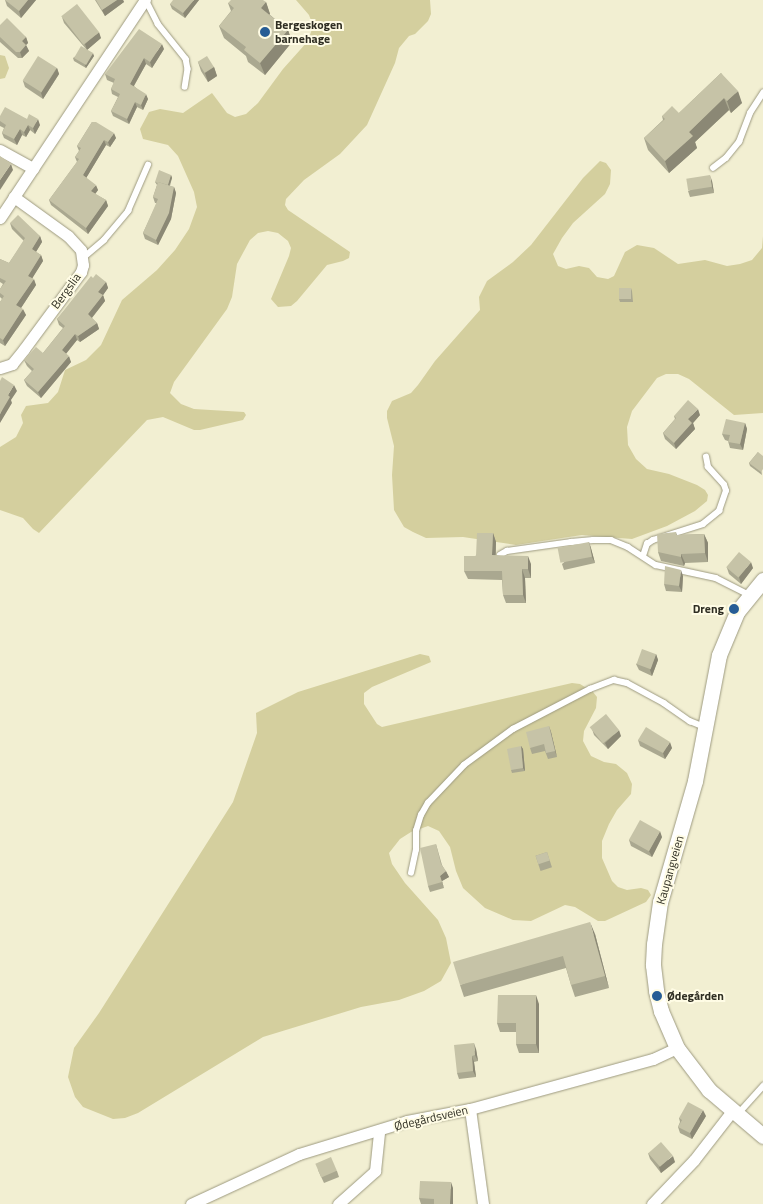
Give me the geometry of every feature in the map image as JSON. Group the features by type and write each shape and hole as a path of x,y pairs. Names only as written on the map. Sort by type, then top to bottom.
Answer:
{"main road":[{"name":"Kaupangveien","path":"763,580 734,618 719,656 688,812 660,902 654,944 656,991 676,1048 698,1079 763,1136"}],"street":[{"path":"0,218 145,0"},
{"path":"0,150 33,168"},
{"name":"Bergslia","path":"0,368 12,364 24,350 81,272 84,257 81,250 68,236 14,197"},
{"name":"Ødegårdsveien","path":"191,1204 299,1154 379,1132 407,1121 470,1109 653,1059 676,1048"},
{"path":"470,1109 483,1204"},
{"path":"652,1204 735,1113"},
{"path":"338,1204 375,1171 379,1132"}],"lane":[{"path":"145,0 158,24 186,59 188,69 185,87"},
{"path":"713,168 736,146 754,107 763,93"},
{"path":"84,257 104,240 128,211 148,165"},
{"path":"643,556 647,544 653,540 703,524 719,511 726,491 724,485 708,467 706,457"},
{"path":"500,555 507,551 593,540 611,540 665,568 716,578 750,595"},
{"path":"411,873 420,815 428,803 464,765 513,729 590,689 614,680 627,683 664,703 690,721 706,728"},
{"path":"735,1113 763,1086"}],"shaded area":[{"path":"296,0 430,0 431,14 428,21 415,34 409,36 399,48 395,63 367,125 340,154 304,180 286,199 285,205 288,210 350,252 349,258 327,265 297,301 291,306 278,307 271,299 291,248 288,241 278,233 268,231 258,233 250,240 237,264 232,297 227,309 174,382 170,393 181,404 194,409 244,412 246,415 243,420 194,430 163,417 147,420 39,533 23,518 0,510 0,447 16,437 23,423 21,415 26,406 48,403 58,392 65,370 86,360 101,345 122,300 157,270 175,250 189,229 197,207 194,192 178,156 168,145 143,139 140,129 149,112 160,109 183,113 212,93 227,113 235,117 246,114 258,103 283,69 308,41 313,26 309,15"},
{"path":"0,55 5,56 9,68 5,78 0,79"},
{"path":"600,161 606,163 611,170 610,184 605,194 573,223 562,238 553,254 558,266 566,269 579,266 589,268 597,277 608,279 614,276 625,252 637,245 654,248 678,264 705,260 727,266 752,260 762,248 763,236 763,413 734,415 689,379 678,374 666,374 657,378 632,411 627,427 628,445 636,459 647,469 669,474 697,485 705,490 708,495 707,501 695,511 667,526 632,539 582,535 516,545 463,537 426,538 413,532 404,527 394,510 392,475 394,446 387,418 387,411 392,401 411,393 418,385 435,361 480,310 479,297 487,281 513,262 531,245 583,178"},
{"path":"420,654 429,656 431,662 372,687 364,693 364,704 377,724 382,727 572,683 580,684 593,692 597,697 596,708 584,731 583,741 591,756 604,762 616,764 627,773 632,784 631,794 617,810 602,841 602,858 612,881 618,887 627,890 641,888 648,890 651,895 646,902 605,921 598,921 575,907 565,905 531,921 513,920 485,908 463,888 456,871 450,847 439,831 428,826 411,832 400,839 389,853 392,864 405,883 438,920 446,938 451,963 441,981 424,991 399,1000 361,1007 263,1037 138,1113 125,1118 113,1119 83,1107 75,1097 68,1077 74,1048 99,1013 233,802 257,733 256,713 298,692"}],"building":[{"path":"5,0 28,0 19,11"},
{"path":"96,0 117,0 102,10"},
{"path":"173,0 194,0 183,13 170,4"},
{"path":"231,0 263,0 266,2 261,8 288,30 260,63 244,50 246,47 219,26 234,8 228,3"},
{"path":"77,4 99,32 83,45 61,16"},
{"path":"7,18 26,37 22,41 26,45 20,52 16,52 0,37 0,25"},
{"path":"139,29 162,44 150,62 144,58 130,84 146,94 141,105 135,102 127,119 111,111 120,94 111,89 115,79 105,74"},
{"path":"81,46 93,53 86,65 74,58"},
{"path":"38,56 57,68 41,92 23,81"},
{"path":"207,56 214,67 205,73 198,62"},
{"path":"721,73 738,91 727,101 724,98 689,132 693,136 665,161 644,138 665,119 662,116 672,106 679,113"},
{"path":"5,107 27,119 29,114 38,119 33,128 28,125 24,132 20,129 14,139 2,133 6,125 0,121 0,116"},
{"path":"92,122 96,122 114,133 108,142 104,140 83,175 96,185 91,191 106,200 86,228 49,200 79,159 75,157 81,148 77,146"},
{"path":"0,156 11,164 0,180"},
{"path":"159,170 171,175 168,185 155,182"},
{"path":"710,175 712,187 688,191 686,179"},
{"path":"158,182 174,187 169,213 156,240 143,233 158,199 153,197"},
{"path":"18,215 40,236 32,249 41,255 28,276 34,279 16,305 23,309 3,340 0,338 0,302 4,296 0,293 0,289 6,281 0,278 0,259 9,263 25,238 10,223"},
{"path":"96,274 106,282 98,292 103,295 88,314 97,323 78,336 75,334 62,350 69,356 38,392 24,380 34,369 24,360 36,347 43,353 65,326 57,319 91,276 93,278"},
{"path":"619,288 631,288 631,299 619,299"},
{"path":"2,377 14,385 8,395 10,397 0,414 0,381"},
{"path":"688,400 698,409 688,419 692,423 674,443 663,433"},
{"path":"726,419 745,423 740,444 728,442 730,435 722,434"},
{"path":"758,452 763,456 763,469 761,472 749,463"},
{"path":"676,532 676,535 704,534 705,553 681,554 681,557 658,552 657,534"},
{"path":"477,533 493,533 492,555 528,556 528,569 522,569 523,595 503,595 502,571 464,571 464,556 476,556"},
{"path":"589,542 592,557 560,563 558,548"},
{"path":"739,552 751,562 738,578 726,567"},
{"path":"665,566 681,570 679,586 664,584"},
{"path":"642,649 656,654 651,669 637,664"},
{"path":"606,714 619,730 603,744 590,727"},
{"path":"549,726 555,751 546,753 544,744 530,748 526,732"},
{"path":"646,727 670,742 663,753 638,740"},
{"path":"521,746 523,768 511,770 507,749"},
{"path":"640,820 660,831 649,851 629,840"},
{"path":"436,844 441,864 446,871 440,876 442,882 428,886 420,848"},
{"path":"547,852 550,861 538,864 536,856"},
{"path":"590,922 605,976 571,985 563,956 460,985 453,962"},
{"path":"498,995 536,995 536,1044 516,1044 516,1023 497,1023"},
{"path":"474,1043 475,1055 472,1056 473,1071 457,1073 454,1045"},
{"path":"688,1102 703,1110 690,1133 678,1127 682,1120 679,1118"},
{"path":"661,1142 673,1156 660,1167 648,1153"},
{"path":"331,1157 337,1171 321,1177 315,1164"},
{"path":"420,1181 451,1182 450,1204 434,1204 434,1199 419,1198"}],"place":[{"name":"Bergeskogen barnehage","path":"265,32"},
{"name":"Dreng","path":"734,609"},
{"name":"Ødegården","path":"657,996"}]}
